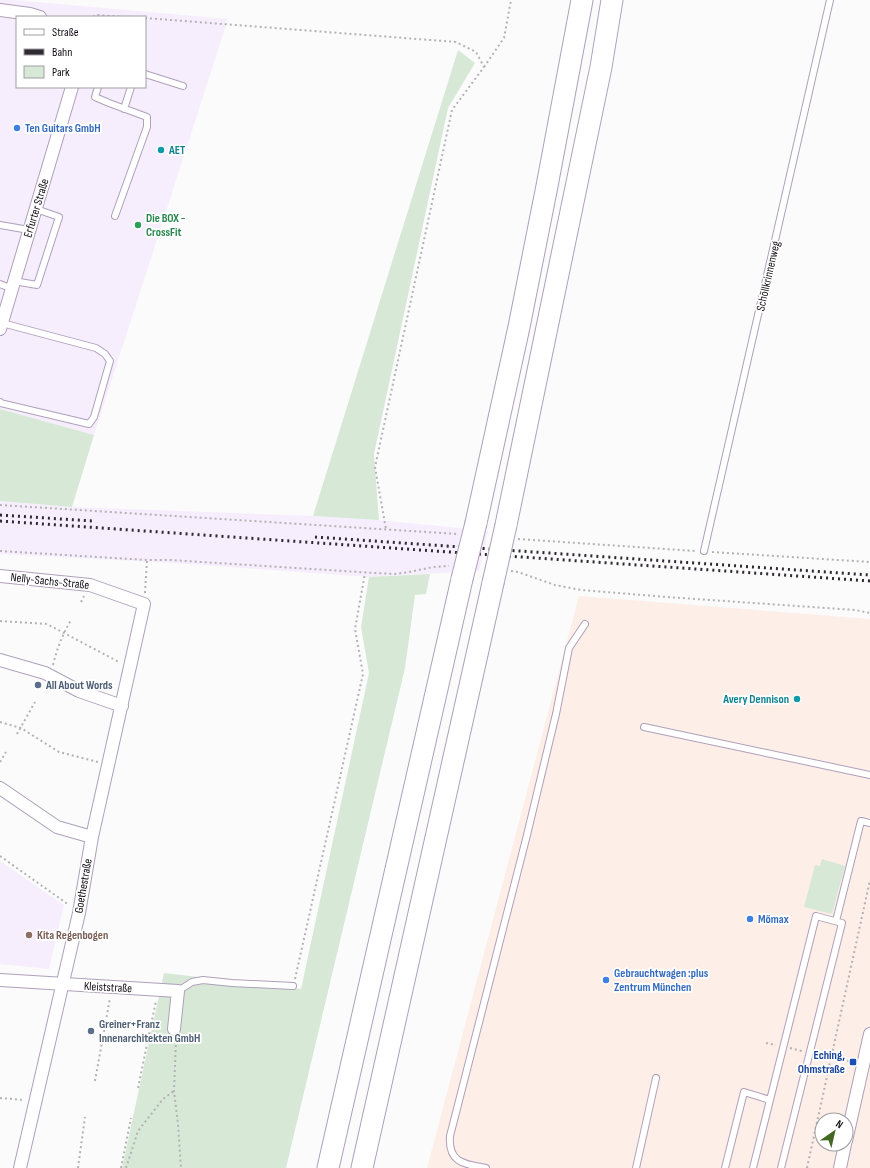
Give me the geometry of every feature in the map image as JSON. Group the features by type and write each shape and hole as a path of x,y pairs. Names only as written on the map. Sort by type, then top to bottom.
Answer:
{"highway":[{"path":"328,1168 458,572 476,523 522,311 582,0"},
{"path":"362,1168 493,583 510,532 611,10 625,8 626,0"}],"street":[{"path":"0,10 37,16"},
{"name":"Erfurter Straße","path":"1,326 72,88"},
{"name":"Nelly-Sachs-Straße","path":"0,576 90,585 144,604"},
{"name":"Goethestraße","path":"20,1168 79,912 107,764 122,706 144,604"},
{"path":"0,660 45,673 79,692 122,706"},
{"path":"0,788 57,826 92,837"},
{"name":"Kleiststraße","path":"0,980 178,991"},
{"path":"174,1029 178,991"},
{"path":"853,1112 868,1050 870,1034"},
{"path":"840,1168 844,1152"}],"lane":[{"name":"Schöllkrinnenweg","path":"704,551 830,0"},
{"path":"146,74 182,86"},
{"path":"98,88 95,97 147,117 147,127 115,216"},
{"path":"124,109 131,88"},
{"path":"0,284 37,285 58,216 36,209"},
{"path":"0,225 29,230"},
{"path":"0,402 89,424 94,417 110,361 105,354 96,348 1,326"},
{"path":"486,1168 461,1163 455,1159 449,1145 450,1136 527,835 556,714 569,648 585,624"},
{"path":"644,727 870,775"},
{"path":"836,921 861,821 870,823"},
{"path":"754,1168 816,916 842,923 781,1168"},
{"path":"178,991 192,982 203,980 293,986"},
{"path":"636,1168 656,1078"},
{"path":"725,1168 744,1092 770,1100"}],"path":[{"path":"386,529 375,467 452,110 504,38 511,0"},
{"path":"94,16 111,16"},
{"path":"146,18 456,42 476,52 484,67"},
{"path":"0,505 458,534"},
{"path":"510,532 704,551 870,562"},
{"path":"0,551 395,574 433,567 458,572"},
{"path":"144,604 147,560"},
{"path":"510,571 518,572 555,585 581,590 855,610 870,613"},
{"path":"293,986 363,674 355,628 365,572"},
{"path":"51,677 56,652 64,632 71,620"},
{"path":"0,621 47,624 129,668"},
{"path":"17,734 36,702"},
{"path":"0,722 21,728 59,752 107,764"},
{"path":"0,762 6,752"},
{"path":"0,856 79,912"},
{"path":"807,1168 870,880"},
{"path":"95,1081 112,987"},
{"path":"138,1088 158,990"},
{"path":"174,1029 176,1031 174,1090 181,1168"},
{"path":"126,1168 138,1131 163,1099 174,1090"},
{"path":"0,1098 35,1101"},
{"path":"78,1168 85,1117"},
{"path":"121,1168 131,1118"}],"shaded area":[{"path":"0,0 228,19 94,435 0,409"},
{"path":"0,501 72,507 313,516 379,520 488,531 479,571 369,577 158,562 0,554"},
{"path":"579,596 870,619 870,1168 427,1168"},
{"name":"Kita Regenbogen","path":"0,861 64,905 49,969 0,964"}],"green space":[{"path":"458,50 475,63 448,108 374,454 379,520 313,516"},
{"path":"0,409 94,435 72,507 0,501"},
{"path":"430,574 426,594 415,595 405,668 286,1168 122,1168 164,973 301,989 369,673 361,627 369,577"},
{"path":"822,859 845,866 832,914 804,907 815,865 820,866"}],"railway":[{"path":"0,515 92,521"},
{"path":"0,521 870,581"},
{"path":"315,537 870,575"}],"place":[{"name":"Ten Guitars GmbH","path":"17,128"},
{"name":"AET","path":"161,150"},
{"name":"Die BOX - CrossFit","path":"138,225"},
{"name":"All About Words","path":"38,685"},
{"name":"Avery Dennison","path":"797,699"},
{"name":"Mömax","path":"750,919"},
{"name":"Kita Regenbogen","path":"29,935"},
{"name":"Gebrauchtwagen :plus Zentrum München","path":"606,980"},
{"name":"Greiner+Franz Innenarchitekten GmbH","path":"91,1031"},
{"name":"Eching, Ohmstraße","path":"853,1062"}]}
